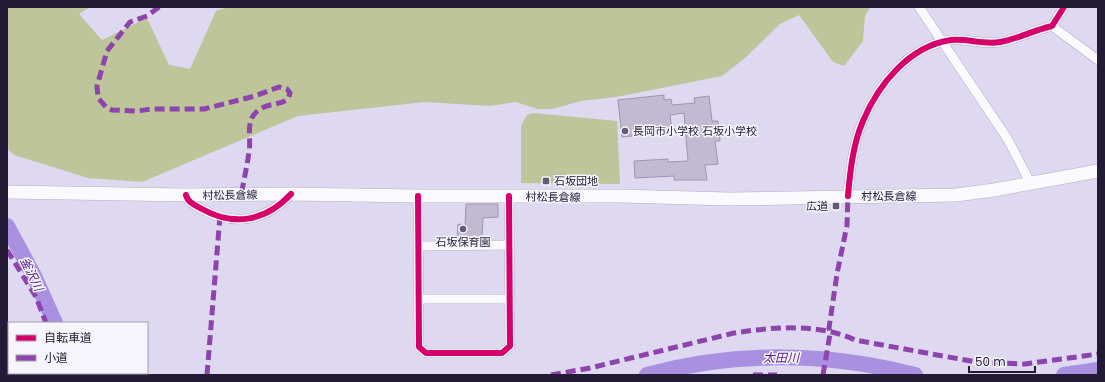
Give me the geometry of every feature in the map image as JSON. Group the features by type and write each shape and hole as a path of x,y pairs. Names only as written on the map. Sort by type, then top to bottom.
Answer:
{"main road":[{"name":"村松長倉線","path":"7,192 186,195 291,194 729,199 956,195 1031,184 1098,171"}],"street":[{"path":"920,7 1007,138 1031,184"},
{"path":"848,196 850,175 859,133 868,110 886,82 909,57 919,51 951,40 990,44 1052,26 1064,7"},
{"path":"1052,26 1098,60"},
{"path":"186,195 190,202 209,213 246,220 263,214 291,194"},
{"path":"418,196 418,347 426,353 502,353 510,346 510,245 508,196"},
{"path":"419,246 510,245"},
{"path":"419,299 510,299"}],"green space":[{"path":"7,7 90,7 79,14 102,40 147,18 169,65 190,69 216,11 228,7 870,7 865,16 863,41 844,66 833,62 799,15 780,24 744,59 722,76 616,97 581,101 552,109 537,109 516,102 490,106 425,102 298,116 142,182 88,178 14,155 7,148"},
{"path":"533,113 617,121 620,184 521,183 521,126 527,115"}],"building":[{"path":"664,95 664,100 671,99 672,105 695,103 694,98 709,96 712,121 718,121 720,141 715,141 718,164 705,165 707,180 674,180 674,176 635,178 634,161 668,159 668,162 688,161 684,113 670,115 672,132 622,137 618,100"},
{"path":"466,204 498,204 498,217 483,218 482,237 457,238 458,224 465,225"}],"waterway":[{"name":"釜沢川","path":"7,226 34,276 55,322"},
{"name":"太田川","path":"647,375 680,367 714,362 747,358 781,357 848,362 882,367 915,375"},
{"name":"太田川","path":"1064,375 1098,370"}],"marked path":[{"path":"159,7 147,16 130,22 107,51 97,86 98,98 106,107 112,110 137,111 152,109 204,109 255,96 279,87 287,89 290,93 288,99 262,108 252,117 250,122 250,146 241,195"},
{"path":"823,375 830,334 829,328 837,274 847,225 848,196"},
{"path":"207,375 220,216"},
{"path":"7,250 36,297 46,322"},
{"path":"551,375 590,368 734,333 780,328 827,331 855,340 976,362 1025,364 1098,354"},
{"path":"753,375 777,375"}],"cycle path":[{"path":"848,196 854,149 863,121 877,94 897,69 922,50 936,44 951,40 994,43 1013,39 1052,26 1064,7"},
{"path":"186,195 190,202 194,205 214,215 238,219 249,218 271,210 291,194"},
{"path":"418,196 419,347 426,353 502,353 510,346 509,196"}],"place":[{"name":"長岡市小学校 石坂小学校","path":"625,131"},
{"name":"石坂団地","path":"546,181"},
{"name":"広道","path":"836,206"},
{"name":"石坂保育園","path":"463,229"}]}
